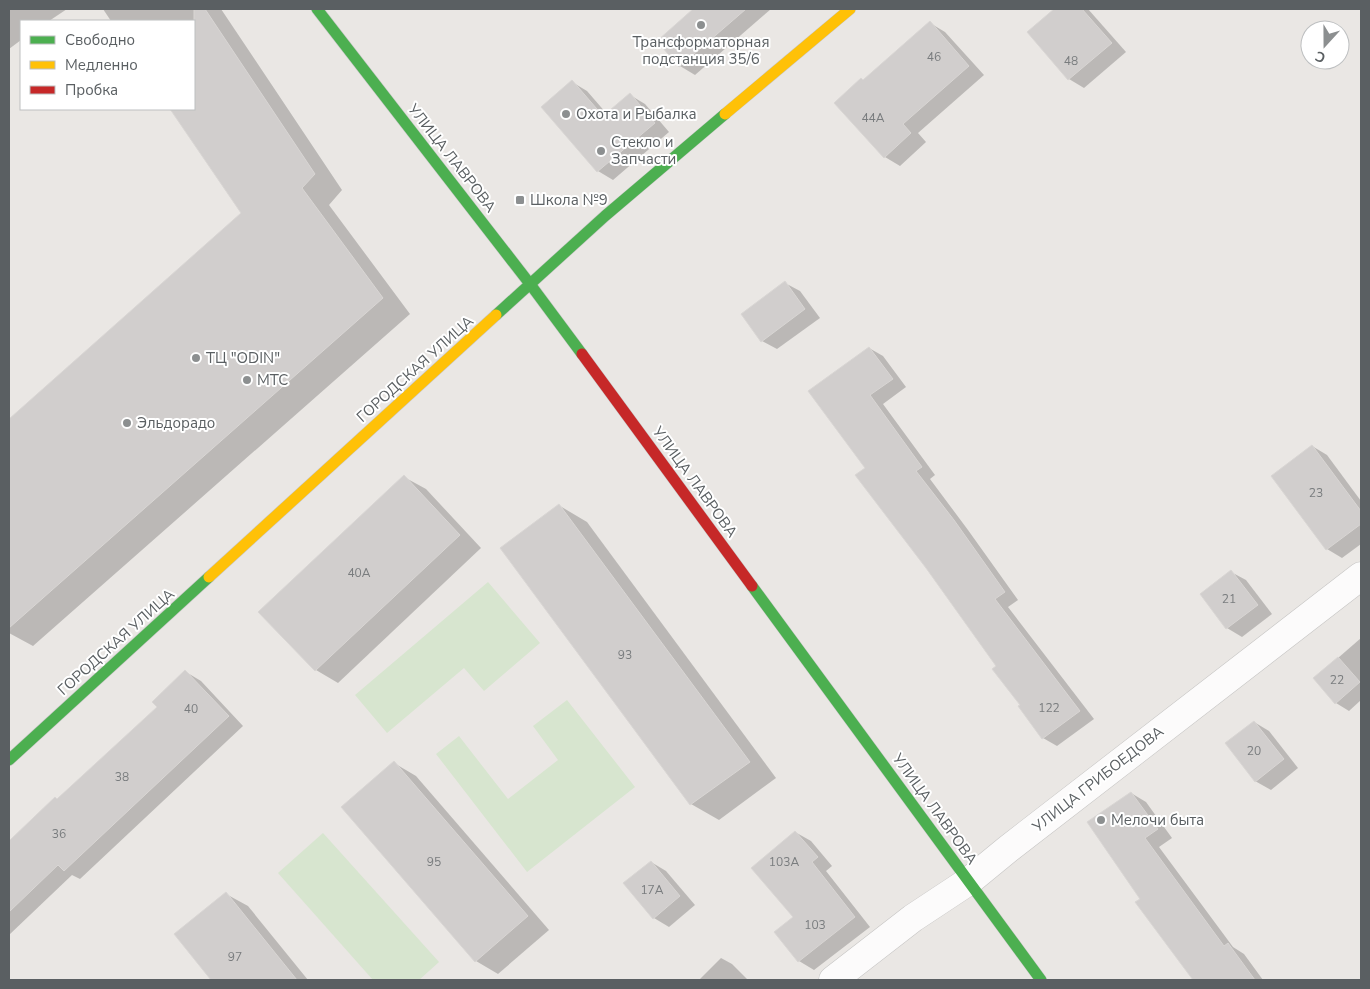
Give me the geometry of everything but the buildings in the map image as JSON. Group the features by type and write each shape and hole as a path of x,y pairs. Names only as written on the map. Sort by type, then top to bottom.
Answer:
{"main road":[{"name":"УЛИЦА ЛАВРОВА","path":"317,9 530,284 1041,980"},
{"name":"ГОРОДСКАЯ УЛИЦА","path":"9,760 605,216 850,9"}],"street":[{"name":"УЛИЦА ГРИБОЕДОВА","path":"833,980 913,918 969,881 1361,576"}],"green space":[{"path":"488,582 540,643 484,691 464,668 387,733 355,695"},
{"path":"567,700 635,787 527,872 436,754 459,736 508,799 558,760 533,726"},
{"path":"323,833 439,962 419,980 373,980 278,873"}],"traffic: fast":[{"path":"317,9 582,354"},
{"path":"496,315 605,216 725,114"},
{"path":"9,760 209,577"},
{"path":"752,586 1041,980"}],"traffic: slow":[{"path":"725,114 850,9"},
{"path":"209,577 496,315"}],"traffic: jam":[{"path":"582,354 752,586"}],"place":[{"name":"Трансформаторная подстанция 35/6","path":"701,25"},
{"name":"Охота и Рыбалка","path":"566,114"},
{"name":"Стекло и Запчасти","path":"601,151"},
{"name":"Школа №9","path":"520,200"},
{"name":"ТЦ \"ODIN\"","path":"196,358"},
{"name":"МТС","path":"247,380"},
{"name":"Эльдорадо","path":"127,423"},
{"name":"Мелочи быта","path":"1101,820"}]}
